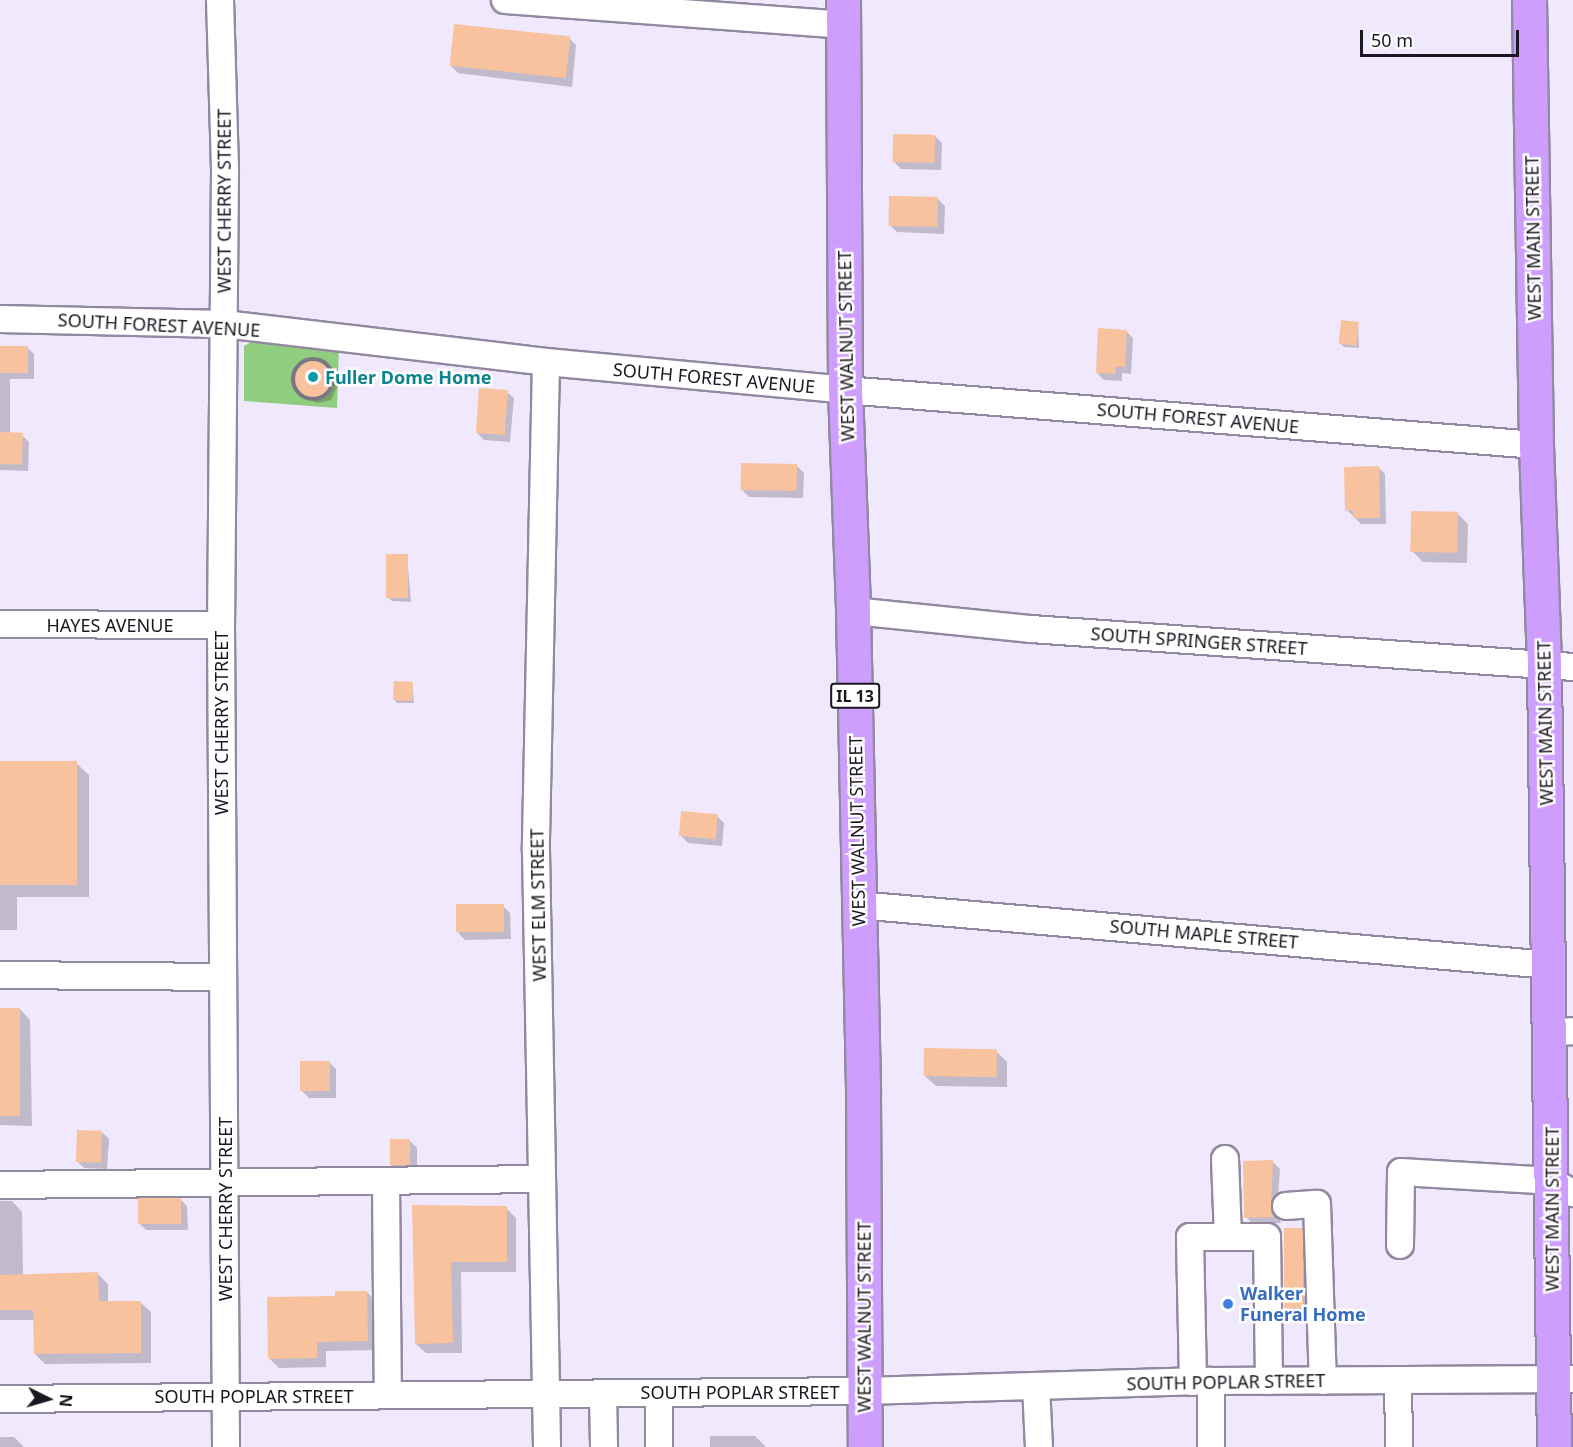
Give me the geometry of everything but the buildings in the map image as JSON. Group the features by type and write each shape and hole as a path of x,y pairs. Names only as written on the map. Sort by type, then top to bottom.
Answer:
{"highway":[{"name":"WEST MAIN STREET","path":"1529,0 1536,445 1559,667 1549,965 1562,1032 1563,1379 1554,1447"},
{"name":"WEST WALNUT STREET","path":"843,13 845,390 854,611 865,1447"}],"street":[{"name":"WEST CHERRY STREET","path":"220,0 225,171 220,625 226,1183 226,1447"},
{"path":"505,0 843,13"},
{"name":"SOUTH FOREST AVENUE","path":"0,319 224,324 546,362 845,390 1536,445"},
{"name":"WEST ELM STREET","path":"546,362 536,851 547,1447"},
{"name":"SOUTH SPRINGER STREET","path":"854,611 1030,629 1559,667"},
{"name":"HAYES AVENUE","path":"0,624 220,625"},
{"name":"SOUTH MAPLE STREET","path":"858,904 1549,965"},
{"path":"0,975 223,977"},
{"path":"1225,1159 1228,1237"},
{"path":"1400,1245 1401,1172 1562,1187"},
{"path":"0,1185 386,1183 426,1178 542,1179"},
{"path":"386,1183 388,1395"},
{"path":"1286,1206 1317,1204 1323,1381"},
{"path":"1211,1447 1202,1382 1190,1237 1267,1237 1269,1381"},
{"name":"SOUTH POPLAR STREET","path":"0,1399 864,1391 1202,1382 1563,1379"},
{"path":"1398,1380 1399,1447"},
{"path":"1036,1386 1039,1447"},
{"path":"659,1393 659,1447"},
{"path":"603,1394 604,1447"}],"path":[{"path":"311,359 323,361 336,377 330,390 320,399 306,398 294,383 299,365 311,359"}],"green space":[{"path":"255,340 339,347 337,408 244,401 244,346","holes":["315,361 328,368 331,379 324,394 309,396 297,386 296,375 301,366"]}],"place":[{"name":"Fuller Dome Home","path":"313,377"},
{"name":"Walker Funeral Home","path":"1228,1304"}]}
